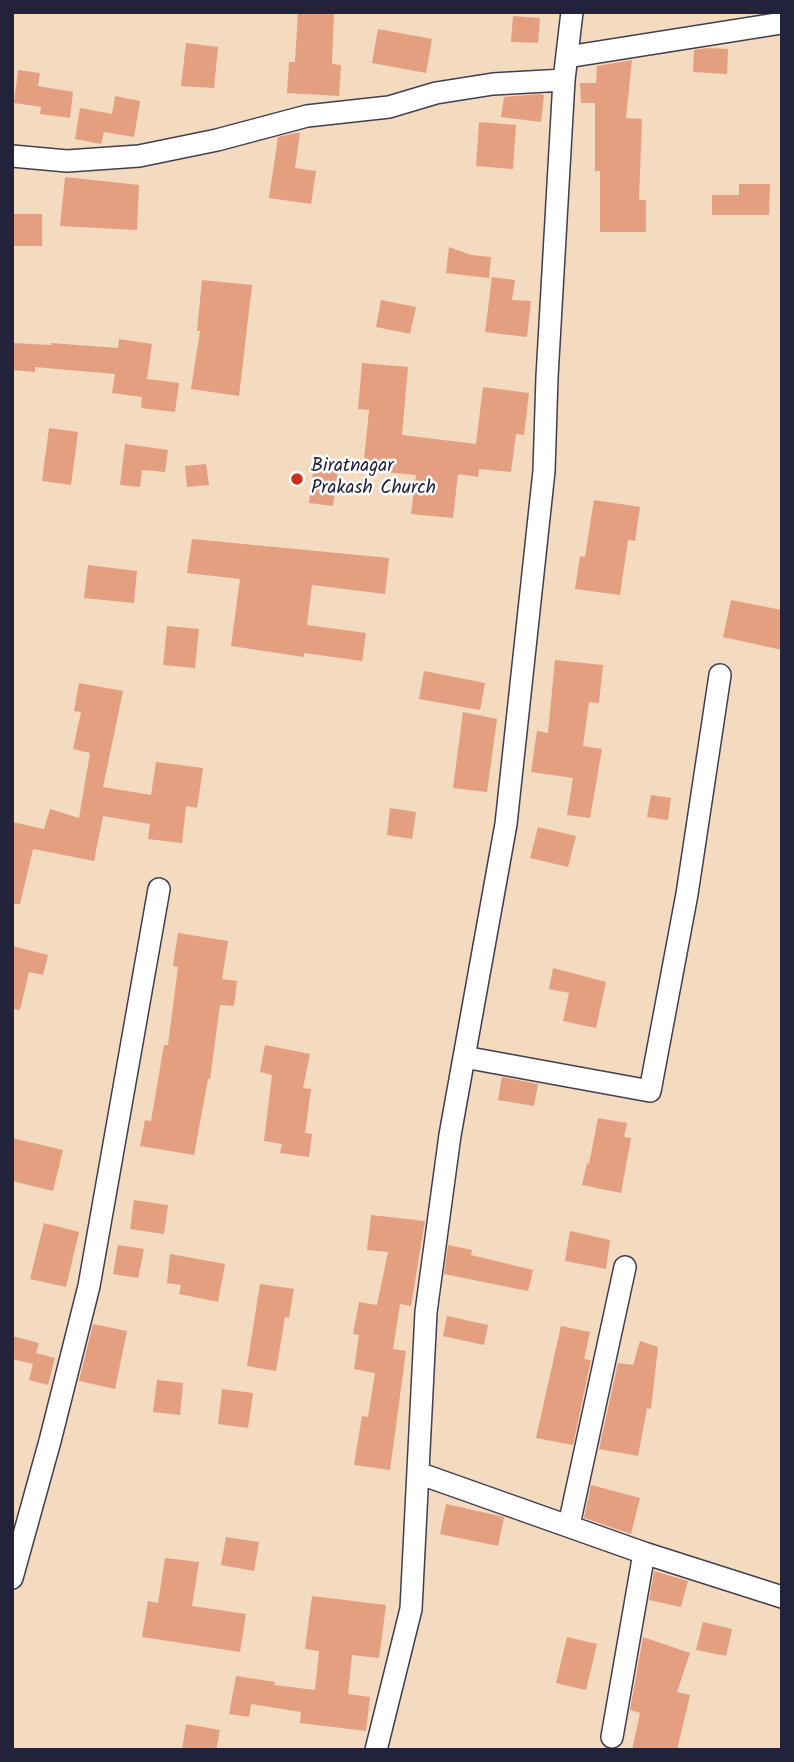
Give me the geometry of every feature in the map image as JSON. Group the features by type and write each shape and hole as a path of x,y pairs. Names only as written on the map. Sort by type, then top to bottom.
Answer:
{"street":[{"path":"376,1750 411,1609 426,1312 450,1135 506,824 544,471 564,80 572,12"},
{"path":"568,57 782,23"},
{"path":"12,156 67,161 139,156 307,116 389,107 436,93 493,84 564,80"},
{"path":"464,1057 650,1091 687,894 720,675"},
{"path":"12,1578 89,1286 159,889"},
{"path":"569,1525 625,1267"},
{"path":"418,1473 644,1553 782,1597"},
{"path":"612,1737 644,1553"}],"building":[{"path":"298,12 334,12 332,64 341,65 339,96 287,93 289,62 295,62"},
{"path":"513,16 540,18 538,43 511,42"},
{"path":"378,29 432,39 426,73 372,63"},
{"path":"186,43 218,47 214,88 181,86"},
{"path":"728,49 727,74 693,72 694,50"},
{"path":"632,60 626,118 642,119 639,200 646,200 646,232 600,232 600,171 595,171 595,103 581,103 580,83 596,83 597,66"},
{"path":"18,70 40,73 38,86 73,92 70,118 40,114 41,107 14,103"},
{"path":"544,95 541,122 501,117 504,97"},
{"path":"115,96 140,101 134,137 104,132 101,144 75,139 80,108 112,114"},
{"path":"479,122 516,125 513,169 476,166"},
{"path":"300,133 295,168 316,171 311,204 269,198 278,137"},
{"path":"65,177 139,185 137,230 60,226"},
{"path":"739,184 770,184 769,215 712,215 712,195 739,195"},
{"path":"12,214 42,214 42,246 12,246"},
{"path":"449,247 471,255 491,257 489,278 446,273"},
{"path":"492,277 515,280 512,300 531,301 527,337 485,332"},
{"path":"202,280 252,285 239,396 191,389 200,331 197,331"},
{"path":"381,300 416,307 410,334 376,327"},
{"path":"119,339 152,344 147,379 179,383 175,412 141,408 142,397 112,393 115,374 35,367 35,372 12,370 12,343 118,348"},
{"path":"362,363 408,367 402,435 476,444 483,387 529,393 524,435 516,434 511,472 479,469 478,477 458,474 453,518 411,514 416,475 363,470 369,410 358,409"},
{"path":"49,428 78,432 71,485 42,481"},
{"path":"125,444 168,450 165,472 142,470 140,487 120,485"},
{"path":"315,457 339,461 333,506 309,503"},
{"path":"206,464 209,485 187,487 185,466"},
{"path":"594,500 640,507 635,541 628,540 620,595 575,589 580,556 585,557"},
{"path":"192,539 389,558 385,594 312,585 307,625 366,633 362,661 304,653 304,657 231,646 240,579 187,573"},
{"path":"88,565 137,571 134,603 84,598"},
{"path":"731,600 782,610 782,650 723,637"},
{"path":"167,626 199,629 195,668 163,665"},
{"path":"555,660 603,665 599,703 589,702 583,746 602,749 590,818 567,815 573,778 531,772 537,731 548,733"},
{"path":"424,671 485,683 480,710 419,699"},
{"path":"79,683 123,691 103,787 151,795 156,762 203,768 197,808 186,806 182,843 148,839 150,824 103,816 94,861 33,849 20,904 12,904 12,822 44,829 50,809 79,818 90,753 73,749 81,712 74,711"},
{"path":"463,712 497,719 487,792 453,788"},
{"path":"651,795 671,798 668,820 647,817"},
{"path":"390,808 416,812 412,839 387,835"},
{"path":"538,827 576,836 568,867 530,858"},
{"path":"178,933 228,941 222,979 237,981 234,1006 220,1005 210,1079 194,1155 140,1146 145,1120 151,1121 164,1045 168,1045 178,967 173,966"},
{"path":"12,946 48,955 43,975 29,972 20,1010 12,1009"},
{"path":"553,968 606,982 596,1028 563,1021 569,993 549,989"},
{"path":"265,1045 310,1054 303,1088 311,1089 305,1133 312,1134 309,1157 280,1153 282,1144 264,1141 272,1075 260,1072"},
{"path":"502,1077 538,1084 534,1106 498,1100"},
{"path":"598,1118 627,1123 624,1137 631,1138 621,1193 582,1185"},
{"path":"12,1138 63,1150 53,1191 12,1181"},
{"path":"134,1200 168,1205 164,1234 130,1229"},
{"path":"371,1215 425,1221 411,1306 400,1304 393,1349 406,1351 390,1470 354,1465 362,1416 368,1417 375,1373 354,1369 359,1335 353,1334 359,1302 377,1305 388,1252 367,1250"},
{"path":"44,1223 79,1232 66,1287 30,1279"},
{"path":"570,1231 610,1240 606,1269 565,1261"},
{"path":"118,1245 144,1249 138,1278 113,1274"},
{"path":"448,1245 472,1250 471,1255 533,1270 528,1291 444,1274"},
{"path":"170,1254 225,1264 218,1302 179,1294 181,1285 167,1283"},
{"path":"260,1284 294,1289 289,1318 285,1317 276,1371 247,1366"},
{"path":"447,1316 488,1325 484,1345 443,1336"},
{"path":"93,1324 127,1331 115,1389 79,1381"},
{"path":"561,1326 590,1332 584,1359 591,1360 573,1445 536,1438"},
{"path":"12,1336 39,1343 36,1353 55,1358 48,1385 29,1380 33,1364 12,1359"},
{"path":"640,1341 658,1347 651,1409 647,1408 638,1456 599,1449 618,1363 633,1365"},
{"path":"157,1380 183,1383 180,1415 153,1412"},
{"path":"222,1389 253,1393 248,1428 218,1424"},
{"path":"591,1485 640,1498 631,1534 584,1518"},
{"path":"446,1504 504,1517 498,1546 440,1534"},
{"path":"226,1537 259,1542 254,1571 221,1565"},
{"path":"165,1558 199,1562 192,1606 246,1614 240,1652 142,1637 148,1601 158,1603"},
{"path":"654,1571 688,1581 681,1607 649,1600"},
{"path":"312,1596 386,1605 379,1658 352,1655 348,1694 370,1697 366,1731 300,1723 301,1712 251,1704 249,1717 229,1714 236,1676 275,1682 274,1685 315,1690 319,1651 305,1649"},
{"path":"703,1622 732,1629 726,1656 696,1650"},
{"path":"567,1637 597,1644 586,1690 556,1683"},
{"path":"643,1637 690,1653 677,1692 690,1695 677,1750 632,1750 640,1713 630,1710"},
{"path":"186,1724 220,1730 216,1750 182,1750"}],"place":[{"name":"Biratnagar Prakash Church","path":"297,479"}]}
